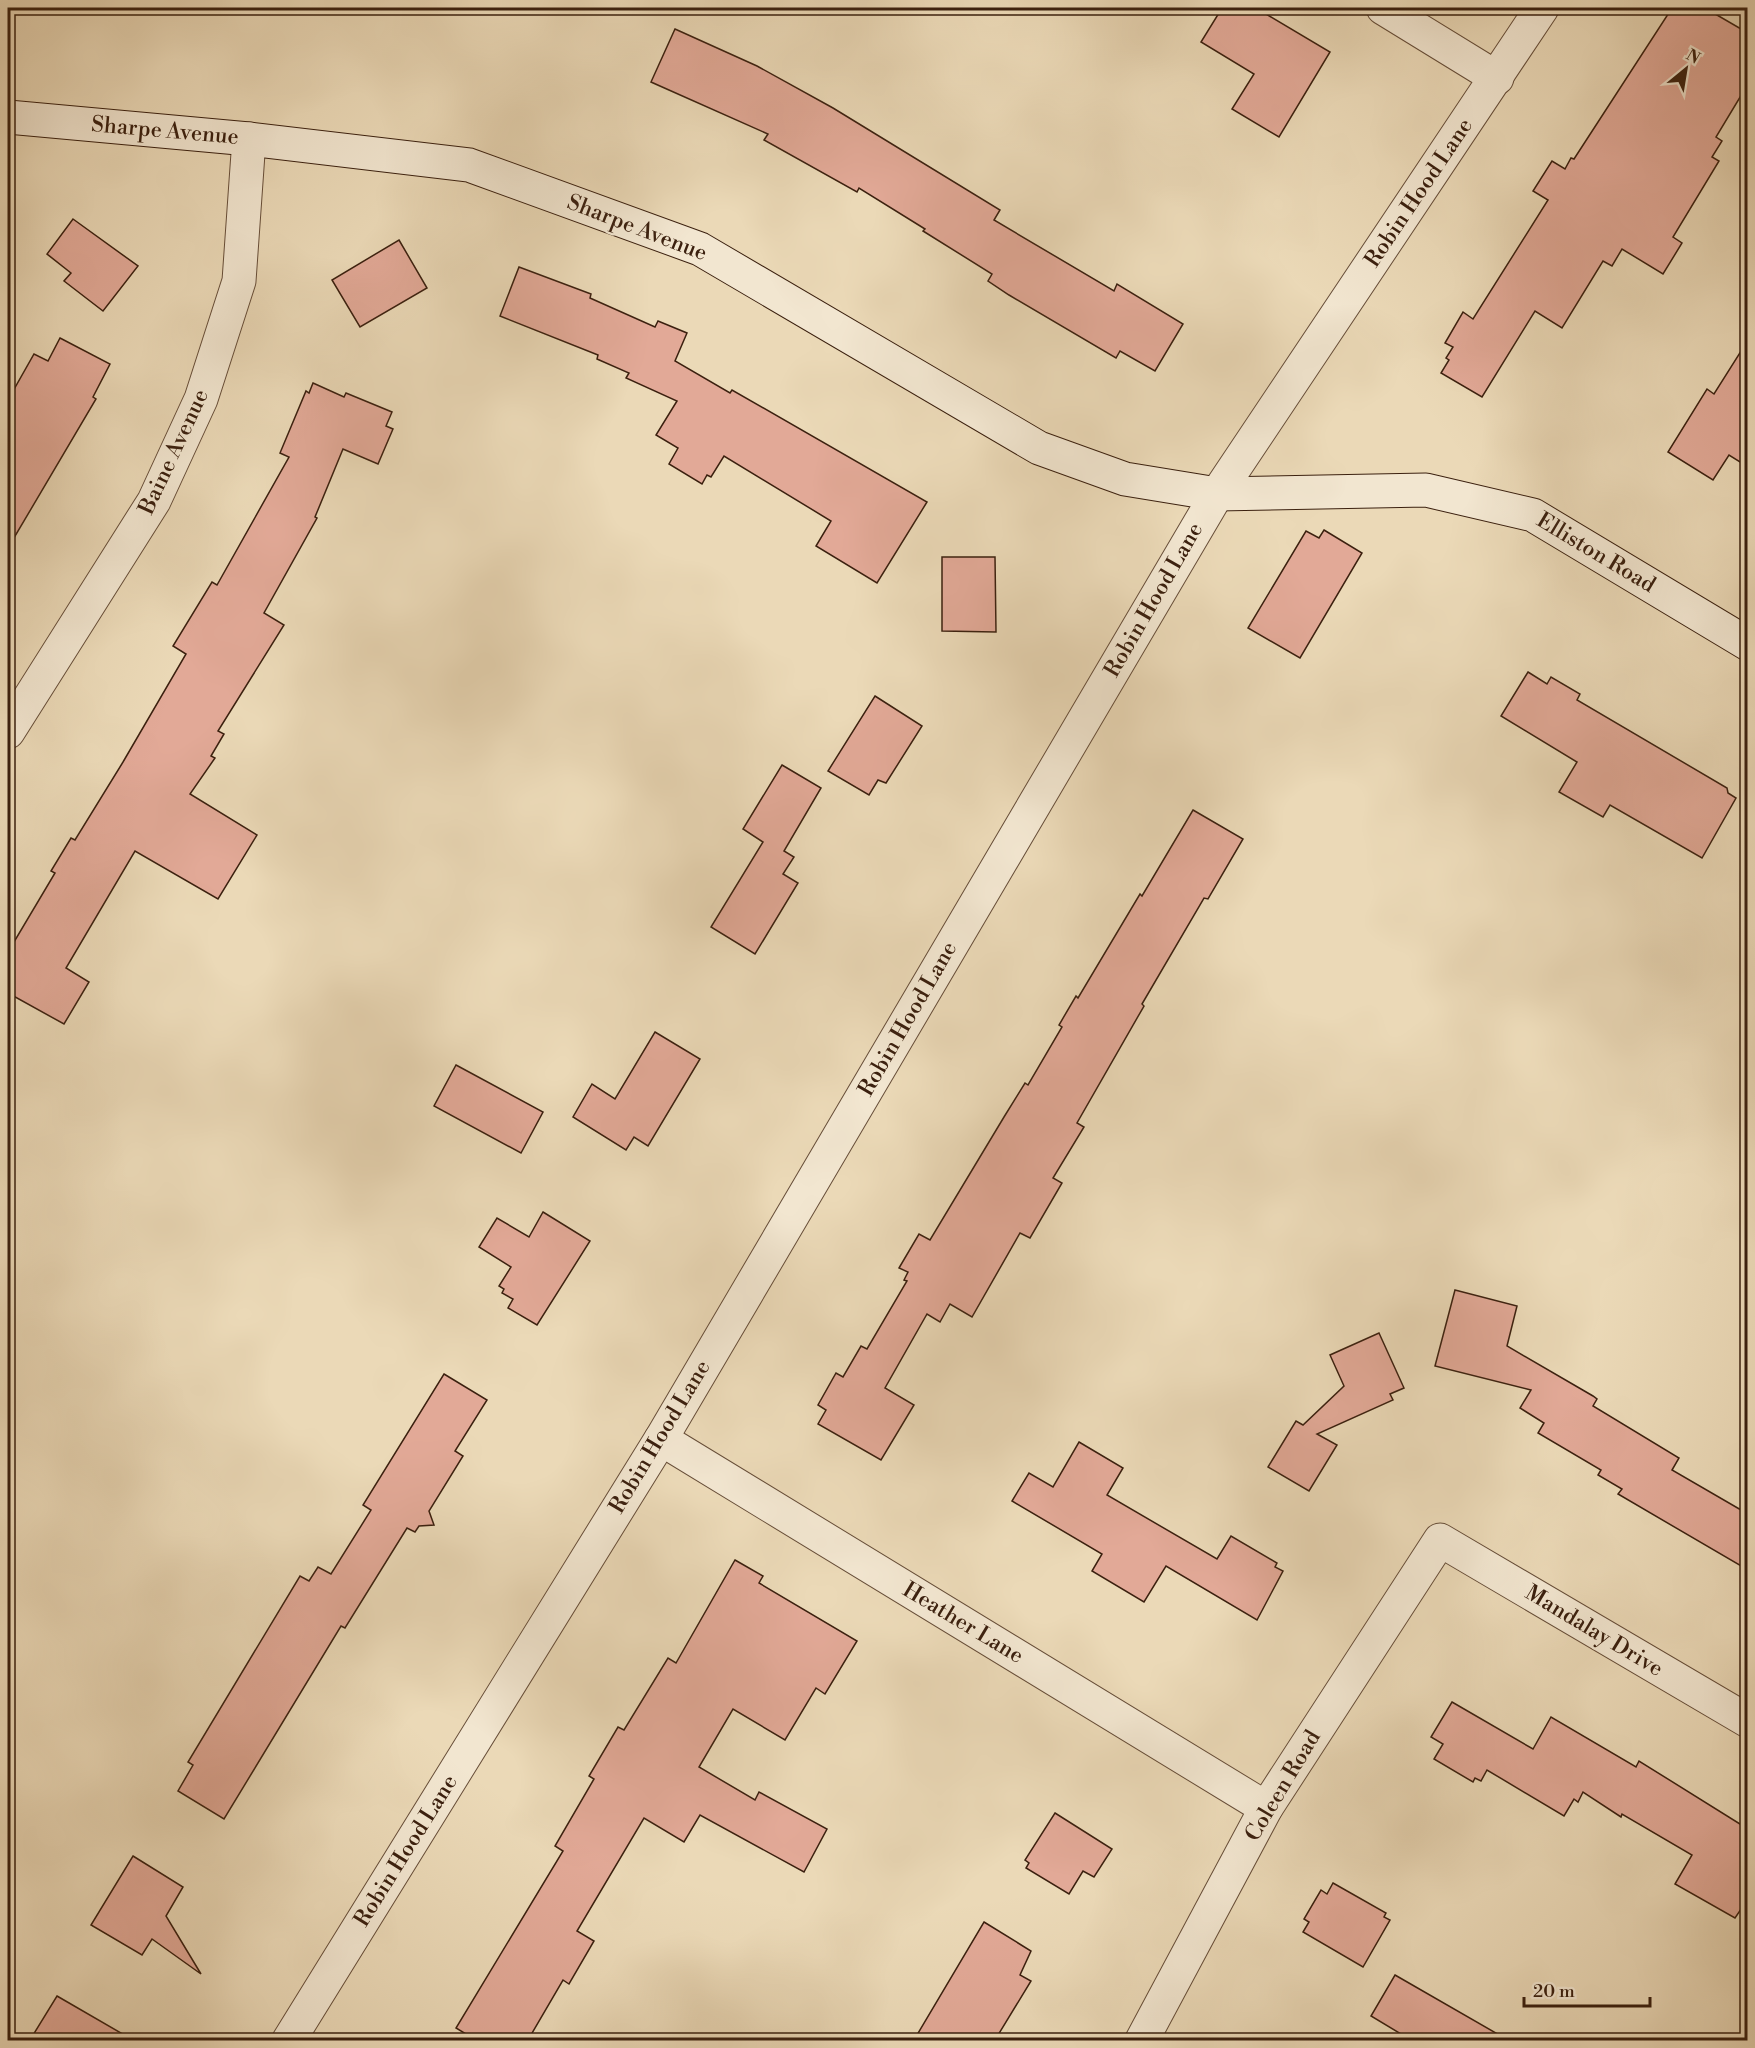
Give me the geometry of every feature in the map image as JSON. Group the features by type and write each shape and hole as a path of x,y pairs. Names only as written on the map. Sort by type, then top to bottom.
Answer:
{"street":[{"path":"1383,8 1497,78"},
{"name":"Robin Hood Lane","path":"289,2040 661,1439 1217,494 1542,8"},
{"name":"Sharpe Avenue","path":"8,117 249,139 469,165 700,249 1039,448 1125,479 1217,494"},
{"name":"Baine Avenue","path":"8,732 154,501 201,399 239,281 249,139"},
{"name":"Elliston Road","path":"1217,494 1426,490 1533,515 1748,644"},
{"name":"Heather Lane","path":"661,1439 1266,1808"},
{"name":"Coleen Road","path":"1153,2037 1266,1808 1440,1540"},
{"name":"Mandalay Drive","path":"1440,1540 1748,1721"}],"building":[{"path":"1222,8 1256,8 1330,52 1279,137 1232,109 1254,74 1201,42"},
{"path":"1672,8 1705,8 1748,33 1748,84 1716,137 1722,141 1712,157 1719,161 1673,237 1682,243 1663,274 1622,249 1612,266 1603,261 1562,328 1535,311 1482,397 1441,373 1449,360 1446,358 1453,347 1445,343 1463,312 1473,319 1548,200 1533,191 1552,161 1565,169 1571,158 1574,159"},
{"path":"675,29 757,66 833,108 1000,210 994,220 1114,291 1117,284 1183,324 1155,371 1120,351 1116,358 1009,295 988,281 992,274 923,231 925,229 859,188 857,192 764,140 768,134 651,82"},
{"path":"73,219 138,266 103,311 64,281 71,273 47,254"},
{"path":"399,240 427,288 360,327 332,280"},
{"path":"519,267 591,294 590,298 655,327 658,321 687,333 675,361 730,393 732,390 927,502 877,583 816,546 831,521 724,456 711,477 707,475 702,484 669,464 678,448 656,435 677,401 626,378 629,373 597,359 598,355 500,316"},
{"path":"60,338 110,364 93,397 96,399 8,548 8,400 34,354 48,361"},
{"path":"1748,340 1748,467 1729,455 1713,480 1668,452 1707,389 1714,394"},
{"path":"313,383 344,397 346,393 392,412 386,426 393,429 378,464 343,449 315,517 317,518 264,613 284,625 218,731 224,734 211,756 215,758 190,794 257,835 218,899 135,851 66,968 89,982 64,1024 8,993 8,952 55,873 51,871 71,838 75,840 186,654 173,646 212,582 217,585 289,457 280,453 306,391 309,393"},
{"path":"1324,530 1362,553 1300,658 1248,628 1306,531 1319,538"},
{"path":"942,557 995,557 996,632 942,631"},
{"path":"1528,672 1547,684 1551,677 1580,694 1577,700 1727,788 1728,793 1736,798 1702,858 1610,805 1603,817 1559,792 1577,762 1501,716"},
{"path":"875,696 922,726 886,783 878,780 869,795 828,771"},
{"path":"782,765 821,788 784,851 794,857 783,874 798,883 755,954 711,927 763,842 743,829"},
{"path":"1193,810 1243,839 1208,899 1204,898 1142,1004 1144,1006 1077,1123 1084,1127 1053,1178 1062,1183 1030,1238 1020,1233 972,1317 950,1304 940,1322 927,1314 885,1388 914,1405 881,1460 818,1424 826,1410 818,1405 836,1373 843,1377 861,1346 867,1349 907,1281 904,1280 908,1272 899,1268 919,1234 930,1240 1025,1083 1028,1085 1062,1027 1059,1025 1076,996 1078,998"},
{"path":"655,1032 700,1059 648,1146 634,1137 626,1150 573,1117 592,1084 615,1099"},
{"path":"456,1065 543,1112 521,1153 434,1106"},
{"path":"543,1212 590,1241 537,1325 508,1308 513,1299 502,1293 504,1289 499,1286 511,1267 479,1247 497,1218 529,1237"},
{"path":"1455,1290 1517,1306 1507,1346 1593,1396 1597,1399 1593,1406 1679,1458 1672,1470 1748,1514 1748,1570 1618,1494 1622,1489 1598,1475 1601,1470 1538,1433 1544,1423 1520,1408 1531,1390 1435,1366"},
{"path":"1379,1333 1404,1388 1390,1394 1393,1400 1317,1434 1337,1445 1309,1491 1268,1467 1296,1421 1303,1425 1344,1386 1330,1355"},
{"path":"444,1374 487,1400 455,1451 463,1456 429,1511 434,1525 419,1526 415,1532 407,1528 345,1628 341,1626 224,1819 178,1791 193,1765 188,1762 300,1576 309,1581 318,1567 331,1574 371,1510 363,1505"},
{"path":"1079,1442 1123,1468 1107,1495 1217,1559 1231,1536 1277,1563 1275,1567 1283,1571 1257,1620 1166,1566 1144,1602 1092,1571 1102,1554 1012,1501 1029,1473 1053,1487"},
{"path":"735,1560 763,1576 759,1583 857,1641 825,1694 816,1688 785,1740 733,1709 699,1767 755,1800 759,1792 827,1829 804,1872 700,1815 684,1842 644,1818 577,1931 594,1941 569,1984 563,1980 528,2040 476,2040 456,2028 563,1851 555,1846 594,1779 589,1776 618,1727 624,1730 668,1658 676,1663"},
{"path":"1452,1702 1533,1749 1551,1717 1636,1767 1639,1761 1748,1829 1748,1899 1735,1918 1675,1884 1692,1855 1622,1814 1621,1817 1583,1792 1578,1802 1574,1799 1564,1816 1487,1770 1481,1781 1475,1778 1473,1782 1434,1759 1443,1744 1431,1737"},
{"path":"1055,1813 1112,1849 1094,1877 1083,1871 1069,1894 1026,1868 1029,1863 1025,1860"},
{"path":"133,1856 183,1887 166,1916 201,1974 152,1939 142,1955 91,1925"},
{"path":"1333,1883 1386,1913 1384,1917 1390,1920 1363,1967 1303,1932 1309,1922 1304,1919 1321,1890 1327,1894"},
{"path":"984,1922 1031,1951 1020,1975 1031,1981 995,2040 914,2040"},
{"path":"1395,1975 1508,2040 1411,2040 1371,2016"},
{"path":"57,1996 133,2040 30,2040"}]}
